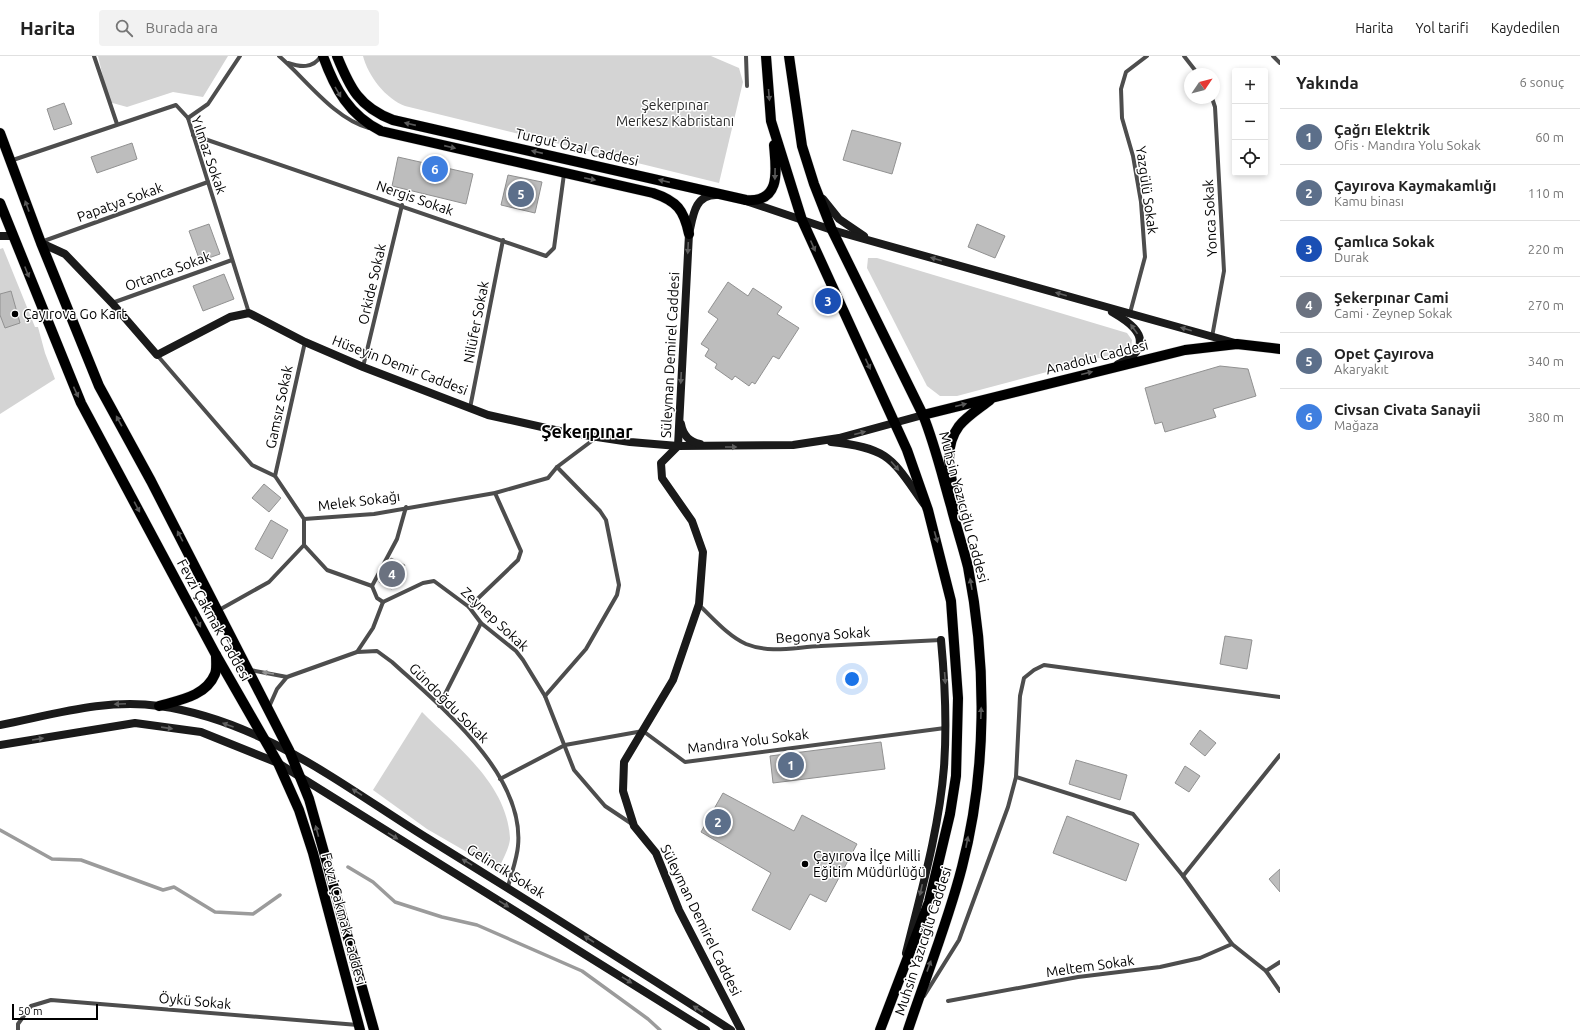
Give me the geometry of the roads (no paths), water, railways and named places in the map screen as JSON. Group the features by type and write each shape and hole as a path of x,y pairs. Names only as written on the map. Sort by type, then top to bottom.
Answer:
{"main road":[{"name":"Turgut Özal Caddesi","path":"322,56 337,91 344,101 362,119 381,131 663,196 678,207 686,220 689,234"},
{"name":"Turgut Özal Caddesi","path":"337,56 353,92 362,103 383,116 754,200 762,198 775,185 776,174 772,121"},
{"name":"Muhsin Yazıcığlu Caddesi","path":"766,56 772,121 802,220 895,423 928,510 951,600 958,698 956,776 950,814 929,902 880,1030"},
{"name":"Muhsin Yazıcığlu Caddesi","path":"789,56 802,146 814,184 832,230 923,415 932,438 967,566 980,660 981,704 977,785 963,866 951,906 908,1030"},
{"path":"0,132 40,242"},
{"path":"0,203 13,236"},
{"name":"Fevzi Çakmak Caddesi","path":"13,236 81,403 216,656 278,762 299,810 313,853 359,1027"},
{"name":"Fevzi Çakmak Caddesi","path":"40,242 98,386 152,481 289,750 309,799 374,1030"},
{"name":"Anadolu Caddesi","path":"923,415 1185,350 1237,344 1280,349"},
{"path":"967,566 949,458 949,448 959,426 993,397"},
{"path":"159,706 192,696 206,688 216,674 216,656"}],"street":[{"path":"94,56 117,124"},
{"path":"188,118 208,104 240,56"},
{"path":"279,56 288,63 299,77 338,110 362,126 381,131"},
{"path":"288,63 302,67 318,61 322,56"},
{"path":"746,56 747,86"},
{"name":"Yazgülü Sokak","path":"1130,314 1145,257 1140,202 1133,156 1122,118 1121,89 1126,72 1148,56"},
{"path":"1184,56 1193,68"},
{"path":"1273,56 1280,63"},
{"name":"Yılmaz Sokak","path":"10,161 176,104 188,118 249,313"},
{"name":"Yonca Sokak","path":"1212,337 1224,271 1214,104"},
{"name":"Nergis Sokak","path":"193,135 402,205 546,256 554,248 564,173"},
{"name":"Papatya Sokak","path":"40,242 208,182"},
{"path":"814,184 829,208 839,219 875,242"},
{"name":"Süleyman Demirel Caddesi","path":"731,196 711,195 701,199 695,208 689,234 678,446 661,463 662,478 692,521 703,552 699,604 673,680 624,762 623,791 634,826 656,853 679,910 741,1030"},
{"path":"731,196 832,230 1237,344"},
{"name":"Orkide Sokak","path":"363,367 402,205"},
{"path":"0,236 13,236"},
{"name":"Nilüfer Sokak","path":"470,408 503,240"},
{"path":"40,242 65,254 112,303 157,355 230,318 249,313"},
{"name":"Ortanca Sokak","path":"112,303 232,260"},
{"path":"1097,304 1126,320 1133,326 1139,339 1139,346 1136,352 1114,367"},
{"name":"Hüseyin Demir Caddesi","path":"249,313 305,342 363,367 488,415 597,437 678,446 793,444 821,441 923,415"},
{"name":"Gamsız Sokak","path":"275,476 305,342"},
{"name":"Melek Sokağı","path":"157,355 252,465 275,476 304,518 374,514 406,507 495,494 548,478 557,467 597,437"},
{"path":"680,415 682,430 686,436 697,444 710,446"},
{"path":"821,441 857,445 868,448 887,457 896,466 928,510"},
{"path":"545,696 586,649 617,595 619,585 606,520 600,511 557,467"},
{"path":"469,607 518,560 520,551 495,494"},
{"path":"372,586 396,539 406,507"},
{"path":"304,518 304,545 327,570 372,586 377,598 383,602 373,628 357,652"},
{"path":"219,610 269,582 304,545"},
{"name":"Zeynep Sokak","path":"383,602 423,582 434,580 469,607 481,623 519,655 545,696 574,770 605,806 634,826"},
{"name":"Begonya Sokak","path":"699,604 724,629 744,643 763,650 786,650 816,646 941,640"},
{"path":"440,706 481,623"},
{"name":"Muhsin Yazıcığlu Caddesi","path":"898,983 920,895 939,805 944,768 945,682 941,640"},
{"name":"Gündoğdu Sokak","path":"287,676 357,652 377,651 392,662 440,706 482,749 515,808 518,846 508,887"},
{"path":"914,1012 959,940 1008,807 1016,777 1020,696 1024,678 1034,670 1044,666 1280,697"},
{"path":"249,670 287,676 277,689 268,708"},
{"name":"Gelincik Sokak","path":"0,725 102,705 132,703 159,706 196,713 265,738 289,750 508,887 731,1030"},
{"name":"Gelincik Sokak","path":"0,745 135,723 201,732 278,762 706,1030"},
{"name":"Mandıra Yolu Sokak","path":"643,731 685,762 945,728"},
{"path":"500,779 565,744 643,731"},
{"path":"1183,876 1280,755"},
{"path":"1016,777 1133,814 1183,876 1232,944 1266,971 1280,991"},
{"name":"Meltem Sokak","path":"948,1001 1078,977 1160,967 1200,958 1232,944"},
{"path":"1266,971 1280,962"},
{"name":"Öykü Sokak","path":"18,1030 18,1024 30,1006 51,1000 359,1027"}],"waterway":[{"path":"0,830 52,859 81,860 163,890 174,887 215,912 253,914 280,895"},
{"path":"348,867 373,882 395,902 442,917 477,925 582,971 648,1019 660,1030"}],"place":[{"name":"Civsan Civata Sanayii","path":"435,169"},
{"name":"Opet Çayırova","path":"521,194"},
{"name":"Çamlıca Sokak","path":"828,301"},
{"name":"Çayırova Go Kart","path":"15,314"},
{"name":"Şekerpınar Cami","path":"392,574"},
{"name":"Çağrı Elektrik","path":"791,765"},
{"name":"Çayırova Kaymakamlığı","path":"718,822"},
{"name":"Çayırova İlçe Milli Eğitim Müdürlüğü","path":"805,864"}],"district":[{"name":"Şekerpınar","path":"587,432"}],"park label":[{"name":"Şekerpınar Merkesz Kabristanı","path":"675,114"}]}
